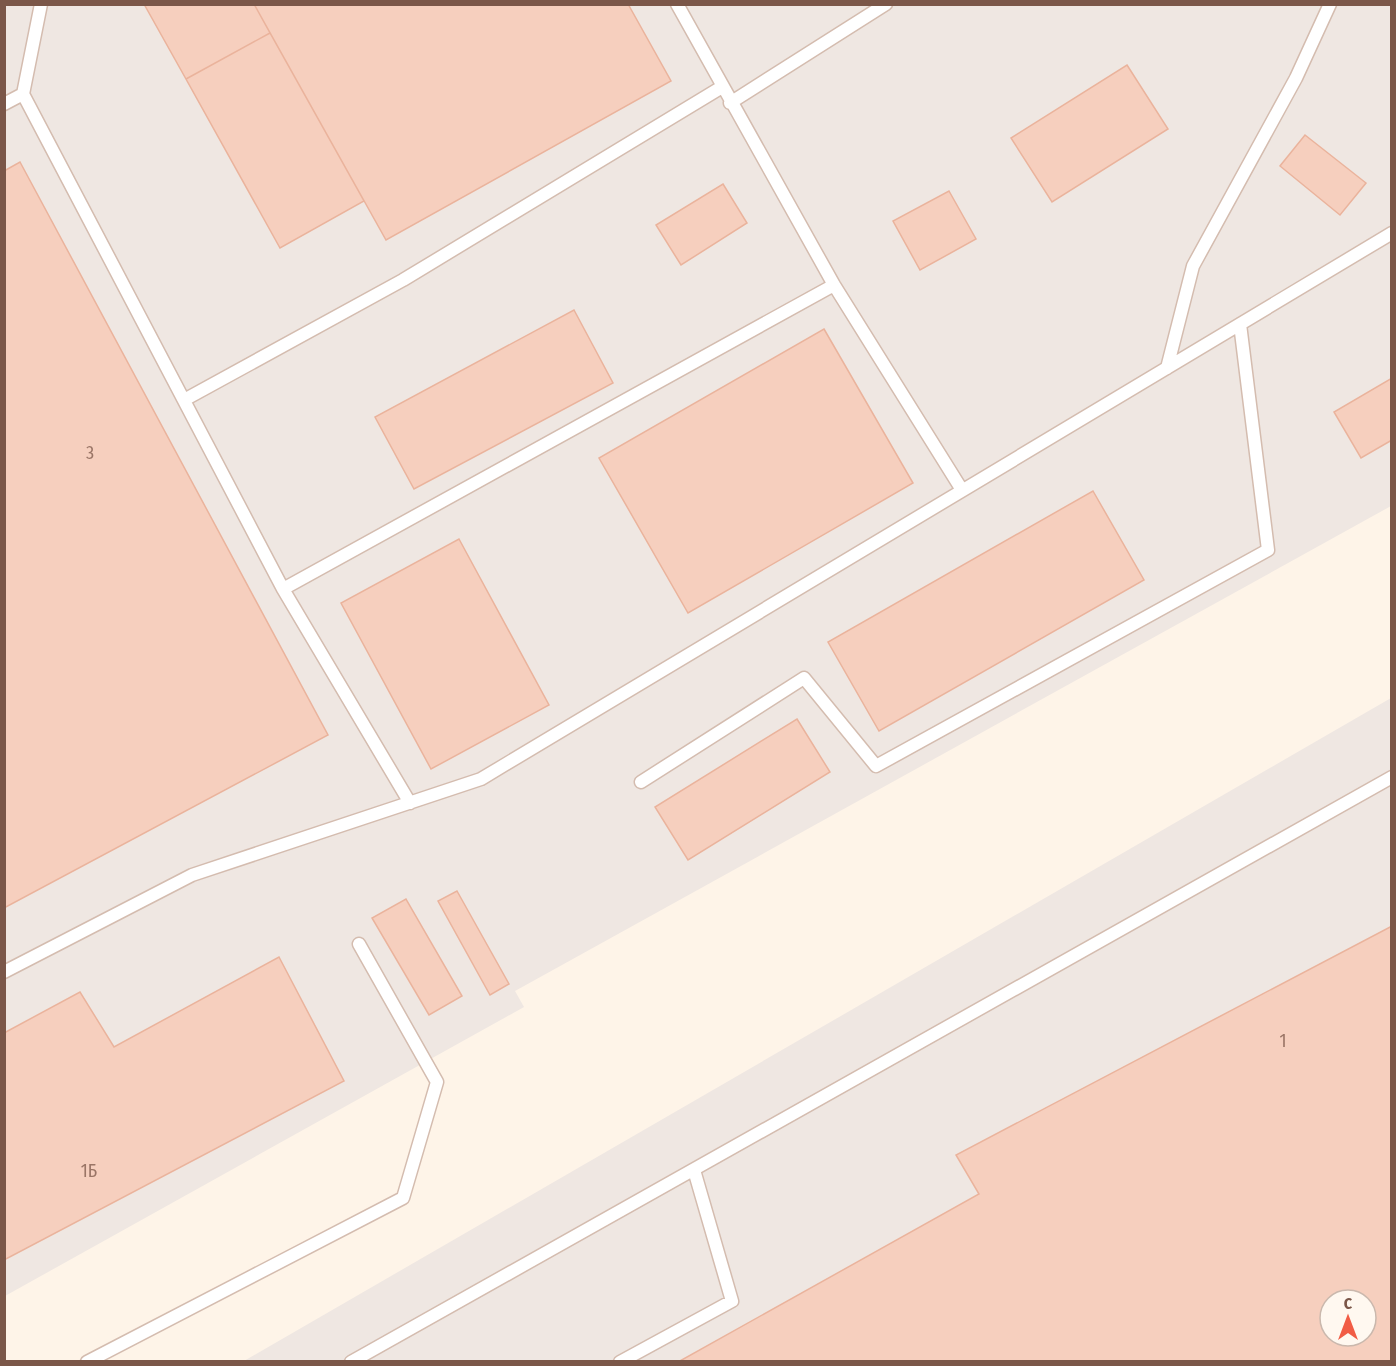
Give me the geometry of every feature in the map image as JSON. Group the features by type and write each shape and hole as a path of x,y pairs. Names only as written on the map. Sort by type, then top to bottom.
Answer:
{"lane":[{"path":"41,4 23,94 284,589 410,803"},
{"path":"677,4 730,103 834,285 962,490"},
{"path":"730,103 886,4"},
{"path":"1167,368 1193,266 1296,78 1330,4"},
{"path":"184,400 403,280 722,87"},
{"path":"4,104 23,94"},
{"path":"4,972 192,875 481,779 1392,233"},
{"path":"284,589 834,285"},
{"path":"641,782 804,678 876,766 1268,550 1240,324"},
{"path":"351,1362 1392,777"},
{"path":"87,1362 403,1198 437,1082 359,944"},
{"path":"620,1362 732,1301 694,1170"}],"shaded area":[{"path":"5,5 1391,5 1391,506 515,991 524,1007 5,1296"},
{"path":"1391,698 1391,1361 244,1361"}],"building":[{"path":"144,4 254,4 270,33 186,79"},
{"path":"254,4 628,4 671,81 386,240"},
{"path":"270,33 364,201 280,248 186,79"},
{"path":"1127,65 1168,129 1052,202 1011,138"},
{"path":"1305,135 1366,183 1340,215 1280,166"},
{"path":"20,162 328,735 4,908 4,171"},
{"path":"723,184 747,223 681,265 656,225"},
{"path":"949,191 976,239 920,270 893,221"},
{"path":"574,310 613,383 414,489 375,417"},
{"path":"824,329 913,483 688,613 599,458"},
{"path":"1392,378 1392,440 1361,458 1334,412"},
{"path":"1093,491 1144,580 879,731 828,642"},
{"path":"459,539 549,705 431,769 341,603"},
{"path":"797,719 830,772 688,860 655,807"},
{"path":"457,891 509,984 490,995 438,901"},
{"path":"406,899 462,996 429,1015 372,918"},
{"path":"1392,926 1392,1362 678,1362 979,1194 956,1155"},
{"path":"279,957 344,1081 4,1260 4,1033 80,992 114,1047"}]}
